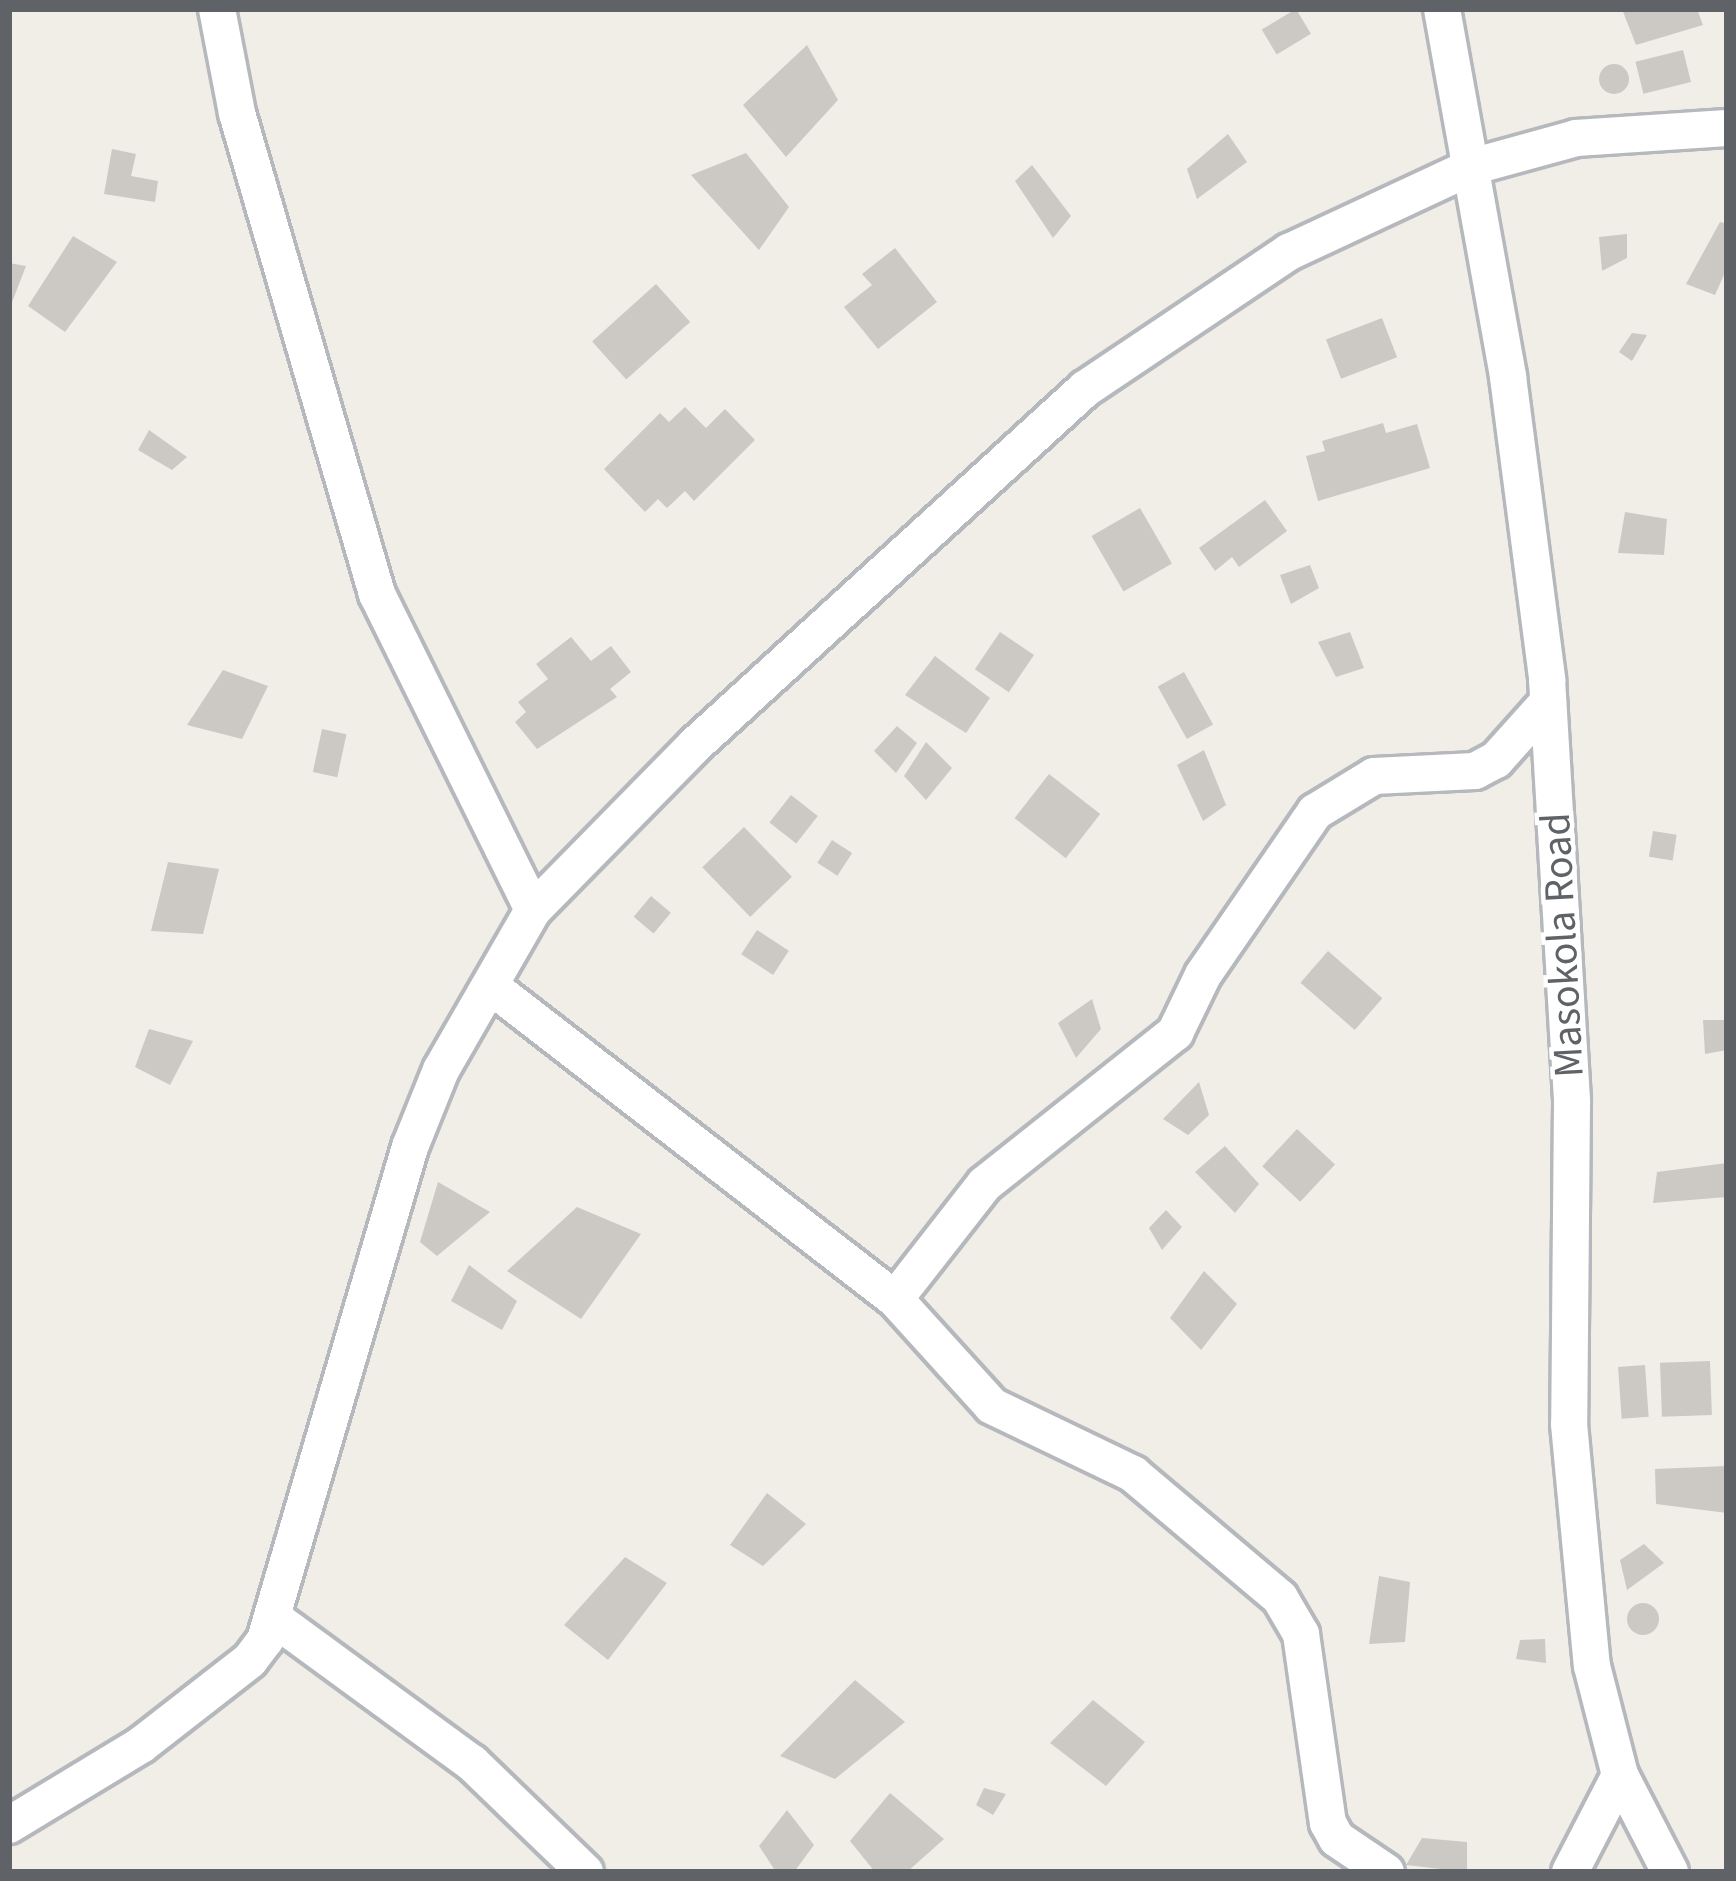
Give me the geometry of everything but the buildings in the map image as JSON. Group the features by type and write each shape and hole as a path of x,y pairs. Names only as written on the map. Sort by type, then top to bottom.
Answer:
{"street":[{"path":"217,9 237,113 377,594 533,910"},
{"name":"Masokola Road","path":"1442,9 1508,376 1548,702 1572,1102 1569,1424 1592,1666 1620,1775 1670,1872"},
{"path":"9,1826 141,1745 250,1660 275,1619 410,1147 441,1070 493,988 533,910 832,612 1085,389 1289,252 1471,167 1576,138 1727,128"},
{"path":"895,1299 1010,1160 1175,1033 1203,975 1315,812 1374,776 1474,771 1496,760 1548,702"},
{"path":"493,988 895,1299 1009,1419 1133,1474 1280,1598 1300,1634 1328,1823 1337,1840 1386,1872"},
{"path":"275,1619 472,1762 585,1872"},
{"path":"1570,1872 1620,1775"}]}
